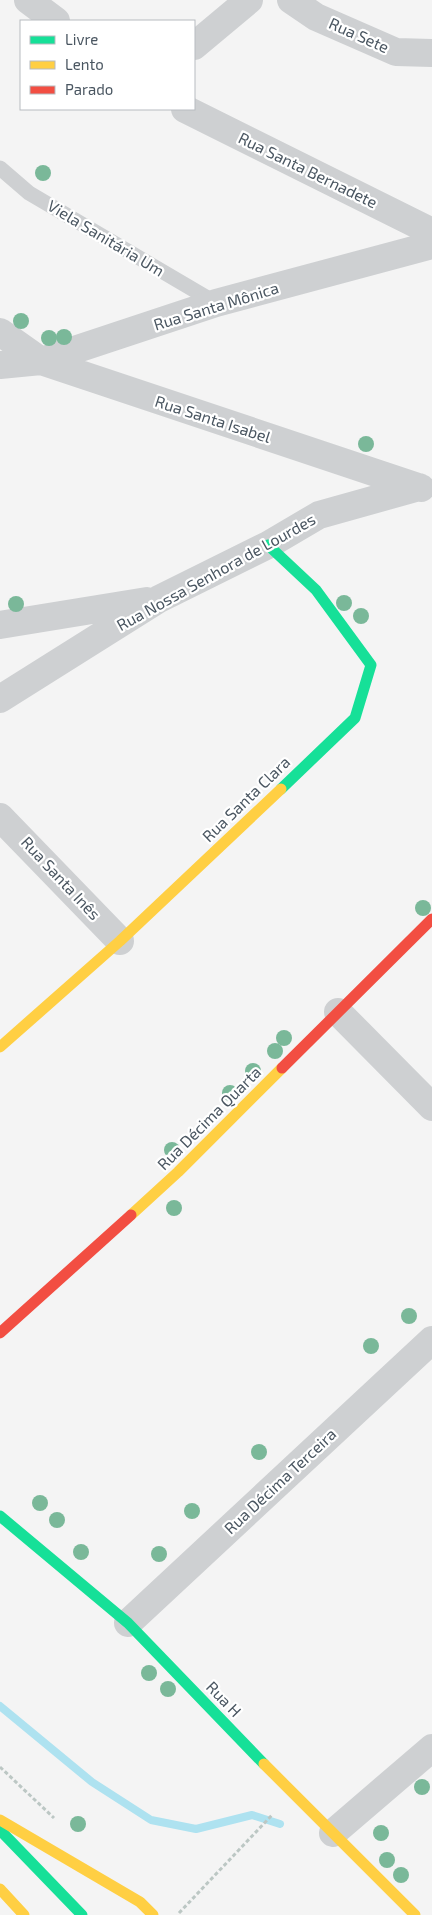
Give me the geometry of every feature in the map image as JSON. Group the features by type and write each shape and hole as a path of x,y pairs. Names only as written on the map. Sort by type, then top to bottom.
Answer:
{"main road":[{"name":"Rua Santa Clara","path":"0,1047 120,941 354,718 371,665 316,590 268,545"},
{"name":"Rua Décima Quarta","path":"0,1333 178,1172 432,919"},
{"name":"Rua H","path":"0,1516 128,1622 292,1794 415,1915"},
{"path":"0,1820 140,1902 153,1915"},
{"path":"0,1830 82,1915"},
{"path":"0,1889 24,1915"}],"street":[{"path":"28,0 55,20"},
{"path":"195,45 248,0"},
{"name":"Rua Sete","path":"291,0 316,17 396,52 432,53"},
{"name":"Rua Santa Bernadete","path":"186,110 432,232"},
{"name":"Rua Santa Mônica","path":"0,365 41,361 216,303 432,246"},
{"name":"Rua Santa Isabel","path":"0,332 41,361 426,491"},
{"name":"Rua Nossa Senhora de Lourdes","path":"0,700 159,599 268,545 319,515 426,491"},
{"path":"0,625 159,599"},
{"name":"Rua Santa Inês","path":"0,817 120,941"},
{"path":"338,1012 432,1107"},
{"name":"Rua Décima Terceira","path":"128,1622 432,1340"},
{"path":"333,1833 432,1748"}],"lane":[{"name":"Viela Sanitária Um","path":"0,168 30,193 216,303"}],"path":[{"path":"177,1915 276,1811"}],"waterway":[{"path":"0,1706 92,1782 151,1820 196,1829 252,1815 280,1824"}],"traffic: fast":[{"path":"268,545 316,590 371,665 355,718 281,789"},
{"path":"0,1516 128,1623 264,1764"},
{"path":"1,1831 82,1915"}],"traffic: slow":[{"path":"0,1047 120,941 281,789"},
{"path":"131,1215 178,1172 282,1068"},
{"path":"264,1764 415,1915"},
{"path":"0,1820 140,1902 153,1915"},
{"path":"0,1889 24,1915"}],"traffic: jam":[{"path":"282,1068 432,919"},
{"path":"0,1333 131,1215"}]}
